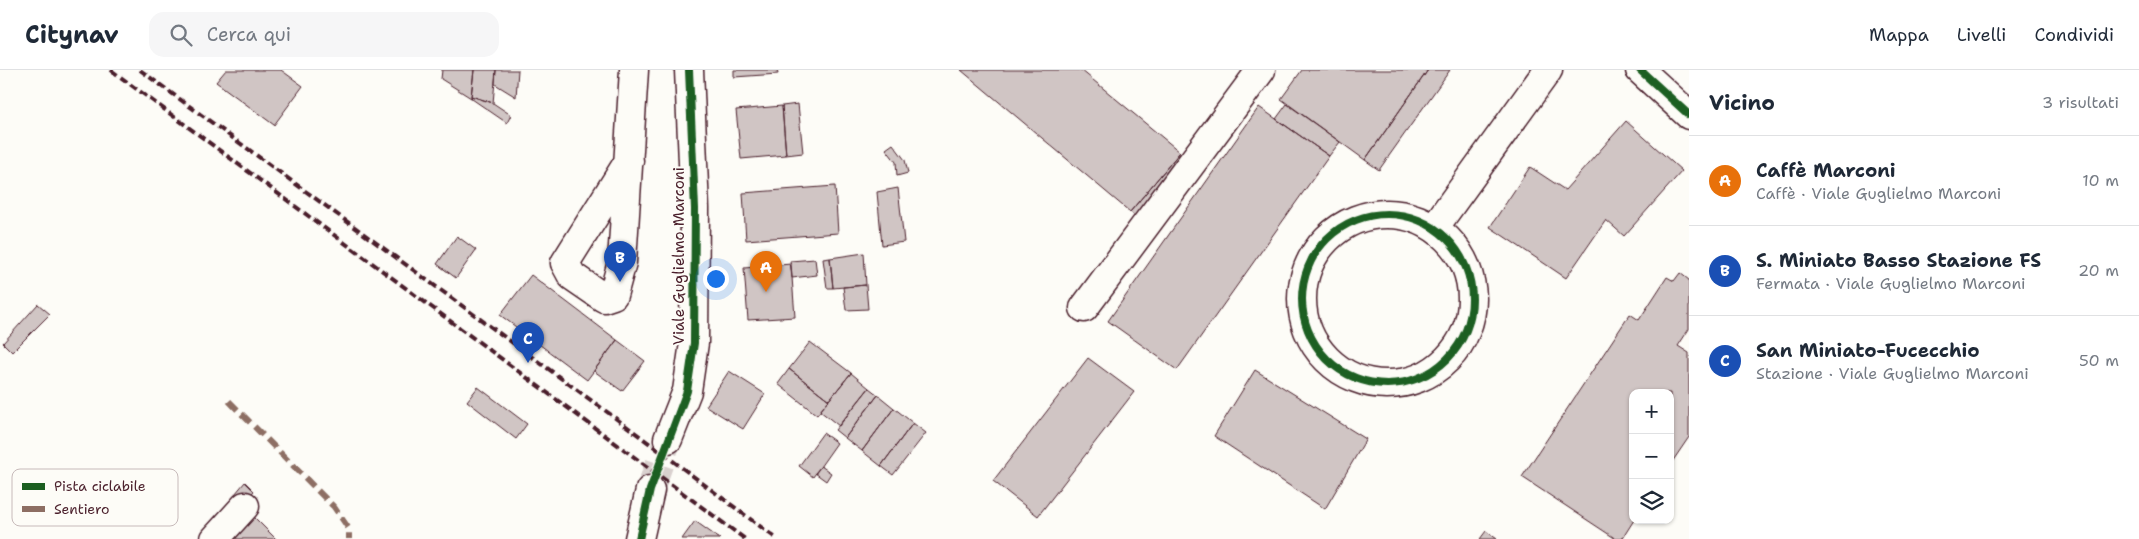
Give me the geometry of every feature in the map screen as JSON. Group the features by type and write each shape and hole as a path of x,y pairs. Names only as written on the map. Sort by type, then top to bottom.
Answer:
{"street":[{"path":"629,161 634,70"},
{"name":"Viale Guglielmo Marconi","path":"668,438 687,392 694,343 695,209 688,70"},
{"path":"1084,308 1261,70"},
{"path":"1434,228 1548,70"},
{"path":"1640,70 1689,115"},
{"path":"1378,214 1407,216 1434,228 1454,247 1468,270 1473,297 1469,324 1458,349 1438,368 1414,381 1388,385 1360,381 1336,368 1316,347 1304,320 1302,291 1310,263 1326,239 1350,222 1378,214"},
{"path":"638,539 650,490"},
{"path":"215,539 245,506"}],"building":[{"path":"226,70 281,70 303,86 274,125 216,82"},
{"path":"442,70 474,70 471,98 441,79"},
{"path":"474,70 496,70 493,103 471,96"},
{"path":"496,70 518,70 516,97 495,84"},
{"path":"734,70 777,70 778,74 734,77"},
{"path":"961,70 1081,70 1180,152 1130,212"},
{"path":"1302,70 1428,70 1365,160 1281,99"},
{"path":"1428,70 1450,70 1379,170 1365,160"},
{"path":"471,96 493,103 511,115 507,123 472,99"},
{"path":"798,104 803,153 786,155 782,106"},
{"path":"1287,104 1340,142 1329,156 1276,119"},
{"path":"782,106 786,155 741,159 736,110"},
{"path":"1259,107 1329,156 1177,370 1108,321"},
{"path":"1626,121 1682,171 1624,236 1606,220 1566,278 1490,227 1530,167 1565,190"},
{"path":"893,144 905,160 908,173 897,176 896,162 886,149"},
{"path":"1180,152 1183,155 1138,219 1130,212"},
{"path":"835,186 838,233 746,240 743,193"},
{"path":"898,188 904,242 882,245 877,192"},
{"path":"457,236 476,250 456,278 437,264"},
{"path":"864,253 866,285 833,288 830,258"},
{"path":"830,258 833,288 827,288 823,259"},
{"path":"815,259 817,275 792,278 790,261"},
{"path":"791,264 795,317 748,320 744,268"},
{"path":"1680,273 1689,280 1689,329 1678,346 1689,353 1689,437 1674,459 1674,389 1629,389 1629,524 1631,524 1622,539 1616,539 1522,477 1630,314 1639,320 1667,277 1674,281"},
{"path":"531,275 617,340 587,380 500,315"},
{"path":"866,285 868,309 846,310 843,287"},
{"path":"38,304 50,314 12,352 3,343"},
{"path":"617,340 645,361 622,391 594,371"},
{"path":"810,342 851,373 829,400 789,369"},
{"path":"1088,358 1134,392 1038,516 993,481"},
{"path":"789,369 829,400 817,415 778,384"},
{"path":"1255,370 1366,439 1325,509 1214,436"},
{"path":"729,371 765,394 743,429 706,406"},
{"path":"851,373 869,388 839,426 820,411"},
{"path":"478,387 527,424 516,439 467,401"},
{"path":"869,388 878,395 845,438 835,430"},
{"path":"878,395 894,408 862,451 845,438"},
{"path":"894,408 913,423 881,466 862,451"},
{"path":"913,423 926,433 893,475 881,466"},
{"path":"823,433 837,443 813,477 799,466"},
{"path":"821,466 831,473 826,481 815,473"},
{"path":"245,482 254,491 244,502 235,494"},
{"path":"252,515 276,539 229,539"},
{"path":"695,521 720,539 682,539"},
{"path":"1486,531 1497,539 1480,539"}],"tunnel":[{"path":"650,490 668,439"}],"railway":[{"path":"111,70 745,539"},
{"path":"140,70 629,428 777,539"}],"marked path":[{"path":"229,401 334,507 349,529 349,539"}],"cycle path":[{"path":"639,539 650,490 687,391 694,343 695,209 689,70"},
{"path":"1640,70 1689,115"},
{"path":"1387,214 1412,218 1427,224 1441,233 1453,245 1462,259 1468,274 1472,299 1468,324 1462,339 1453,353 1441,365 1427,374 1412,380 1387,384 1362,380 1347,374 1333,365 1321,353 1312,339 1306,324 1302,299 1306,274 1312,259 1321,245 1333,233 1347,224 1362,218 1387,214"}],"place":[{"name":"S. Miniato Basso Stazione FS","path":"620,282"},
{"name":"Caffè Marconi","path":"766,292"},
{"name":"San Miniato-Fucecchio","path":"528,363"}]}
